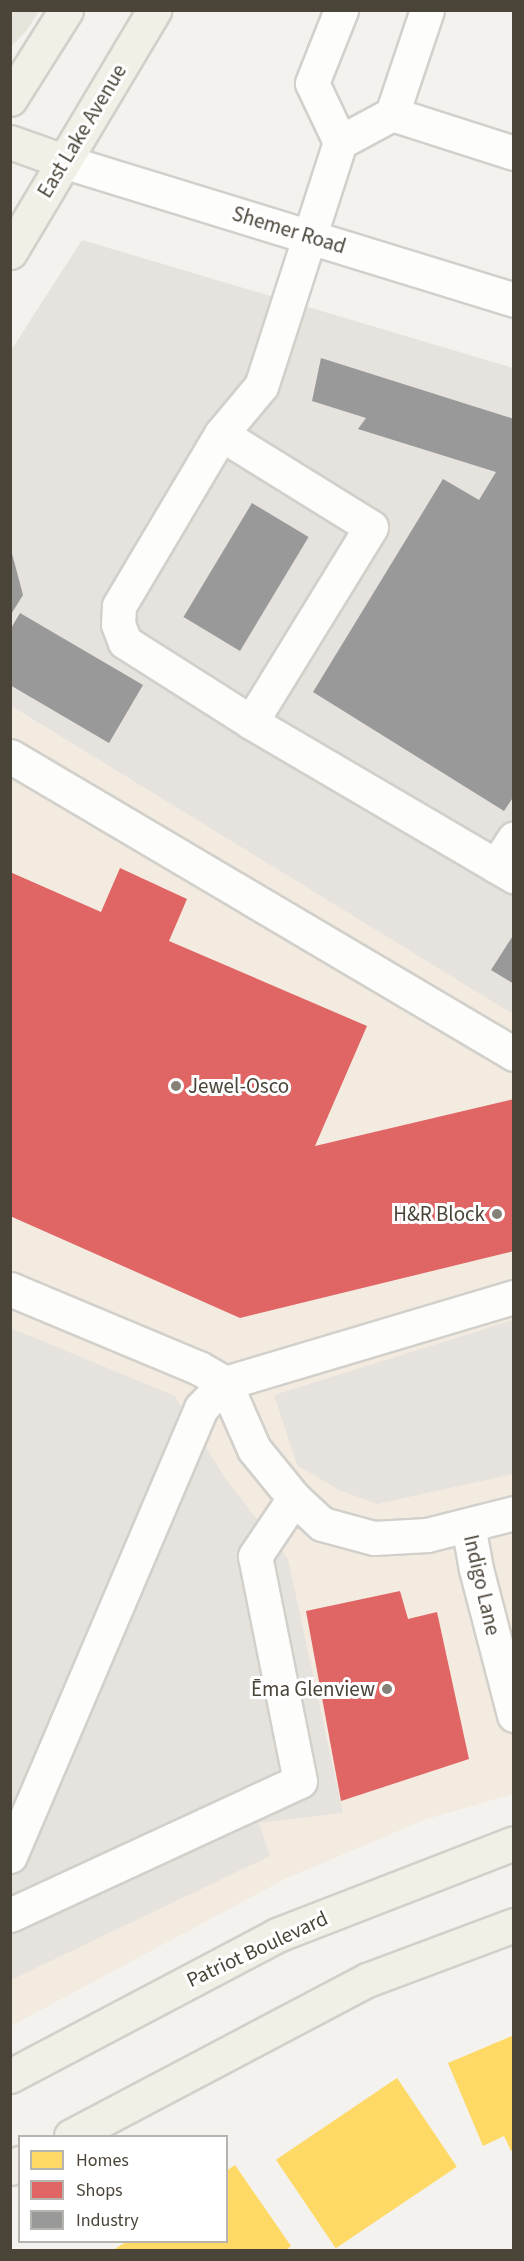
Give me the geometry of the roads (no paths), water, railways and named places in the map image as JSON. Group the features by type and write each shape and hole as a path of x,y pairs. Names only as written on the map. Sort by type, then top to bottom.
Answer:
{"main road":[{"path":"10,99 66,10"},
{"name":"East Lake Avenue","path":"10,252 154,10"},
{"path":"10,142 63,161"},
{"name":"Patriot Boulevard","path":"10,2076 277,1935 513,1843"},
{"path":"73,2135 367,1980 513,1926"}],"street":[{"path":"340,142 312,83 341,10"},
{"path":"427,10 392,114 340,142 261,386 221,434 119,606 118,624 125,642 251,722 505,871 513,838"},
{"path":"392,114 513,153"},
{"name":"Shemer Road","path":"63,161 513,300"},
{"path":"221,434 371,527 251,722"},
{"path":"10,756 513,1054"},
{"path":"10,1289 199,1368 225,1383 254,1449 294,1498 322,1524 374,1538 427,1535 513,1513"},
{"path":"10,1856 201,1408 225,1383 513,1298"},
{"path":"10,1915 300,1781 255,1556 294,1498"},
{"name":"Indigo Lane","path":"468,1525 476,1569 513,1716"}],"place":[{"name":"Jewel-Osco","path":"176,1086"},
{"name":"H&R Block","path":"497,1214"},
{"name":"Ēma Glenview","path":"387,1689"}]}
